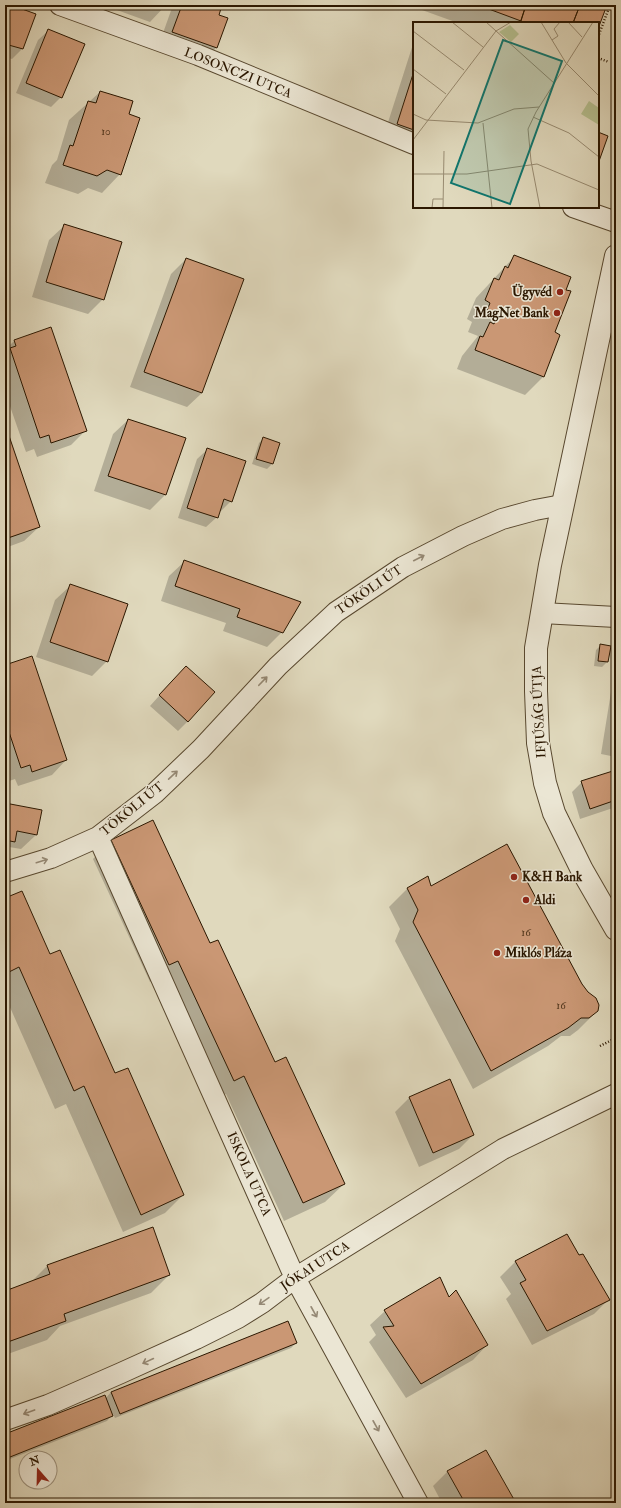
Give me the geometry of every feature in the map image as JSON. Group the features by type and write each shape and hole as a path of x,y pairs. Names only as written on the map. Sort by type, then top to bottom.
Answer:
{"street":[{"name":"LOSONCZI UTCA","path":"60,5 198,55 413,144"},
{"path":"576,208 616,222"},
{"path":"562,505 616,256"},
{"name":"IFJÚSÁG ÚTJA","path":"562,505 536,648 538,743 545,783 554,814 569,845 616,929"},
{"name":"TÖKÖLI ÚT","path":"5,872 51,858 98,837 155,793 201,749 278,666 336,612 403,566 463,536 502,519 535,510 562,505"},
{"path":"542,613 616,617"},
{"name":"ISKOLA UTCA","path":"98,837 295,1278 418,1503"},
{"name":"JÓKAI UTCA","path":"5,1420 55,1402 196,1339 238,1318 295,1278 503,1149 616,1094"}],"path":[{"path":"599,34 610,5"},
{"path":"599,58 609,62"},
{"path":"600,1046 616,1038"}],"building":[{"path":"5,5 11,5 36,14 23,49 5,44"},
{"path":"182,5 222,5 219,15 228,18 217,48 172,32"},
{"path":"478,5 526,5 521,21"},
{"path":"526,5 580,5 573,22 520,22"},
{"path":"580,5 607,5 599,26 599,22 573,22"},
{"path":"48,29 85,44 62,98 26,83"},
{"path":"413,74 413,130 397,124"},
{"path":"100,91 133,101 129,114 140,118 121,175 107,170 97,176 63,165 70,145 73,146 88,101 96,103"},
{"path":"599,132 608,136 599,161"},
{"path":"64,224 122,242 104,300 46,282"},
{"path":"514,255 571,277 566,290 571,291 555,332 560,335 544,377 475,350 480,336 483,337 490,322 494,324 496,318 486,313 490,303 485,300 494,278 499,280 505,266 508,268"},
{"path":"186,258 244,279 202,393 144,372"},
{"path":"51,327 87,431 51,443 49,435 40,438 10,348 16,346 14,340"},
{"path":"128,419 186,438 166,495 108,476"},
{"path":"5,424 40,527 5,539"},
{"path":"263,437 280,443 273,464 256,459"},
{"path":"207,448 246,461 232,502 224,499 218,518 187,508"},
{"path":"184,560 301,602 283,633 237,617 240,609 175,586"},
{"path":"70,584 128,604 108,662 50,642"},
{"path":"600,644 611,646 608,662 598,661"},
{"path":"32,656 67,760 32,772 30,765 21,768 5,720 5,665"},
{"path":"186,666 215,692 188,722 159,695"},
{"path":"616,770 616,800 590,809 581,781"},
{"path":"5,803 42,810 37,835 17,831 15,842 5,840"},
{"path":"153,820 210,943 218,940 275,1062 286,1057 345,1184 303,1203 244,1076 234,1081 178,961 169,965 111,840"},
{"name":"Miklós Pláza","path":"507,844 582,984 588,992 596,998 599,1005 598,1011 589,1018 581,1018 568,1028 491,1071 413,922 418,910 407,888 428,876 431,886"},
{"path":"22,891 50,954 60,950 115,1073 128,1068 184,1195 141,1215 84,1086 74,1091 19,967 9,972 5,963 5,898"},
{"path":"450,1079 474,1135 433,1153 409,1097"},
{"path":"153,1227 170,1275 64,1314 66,1321 5,1343 5,1291 50,1274 47,1265"},
{"path":"567,1234 579,1255 583,1254 610,1300 547,1331 520,1283 526,1280 515,1261"},
{"path":"440,1277 449,1297 456,1290 488,1345 421,1384 383,1327 394,1326 384,1310"},
{"path":"288,1321 297,1343 120,1414 111,1392"},
{"path":"105,1395 113,1416 28,1450 18,1450 18,1454 5,1459 5,1434"},
{"path":"486,1450 516,1503 465,1503 447,1471"}],"place":[{"name":"Ügyvéd","path":"560,292"},
{"name":"MagNet Bank","path":"557,313"},
{"name":"K&H Bank","path":"514,877"},
{"name":"Aldi","path":"526,900"},
{"name":"Miklós Pláza","path":"497,953"}]}
